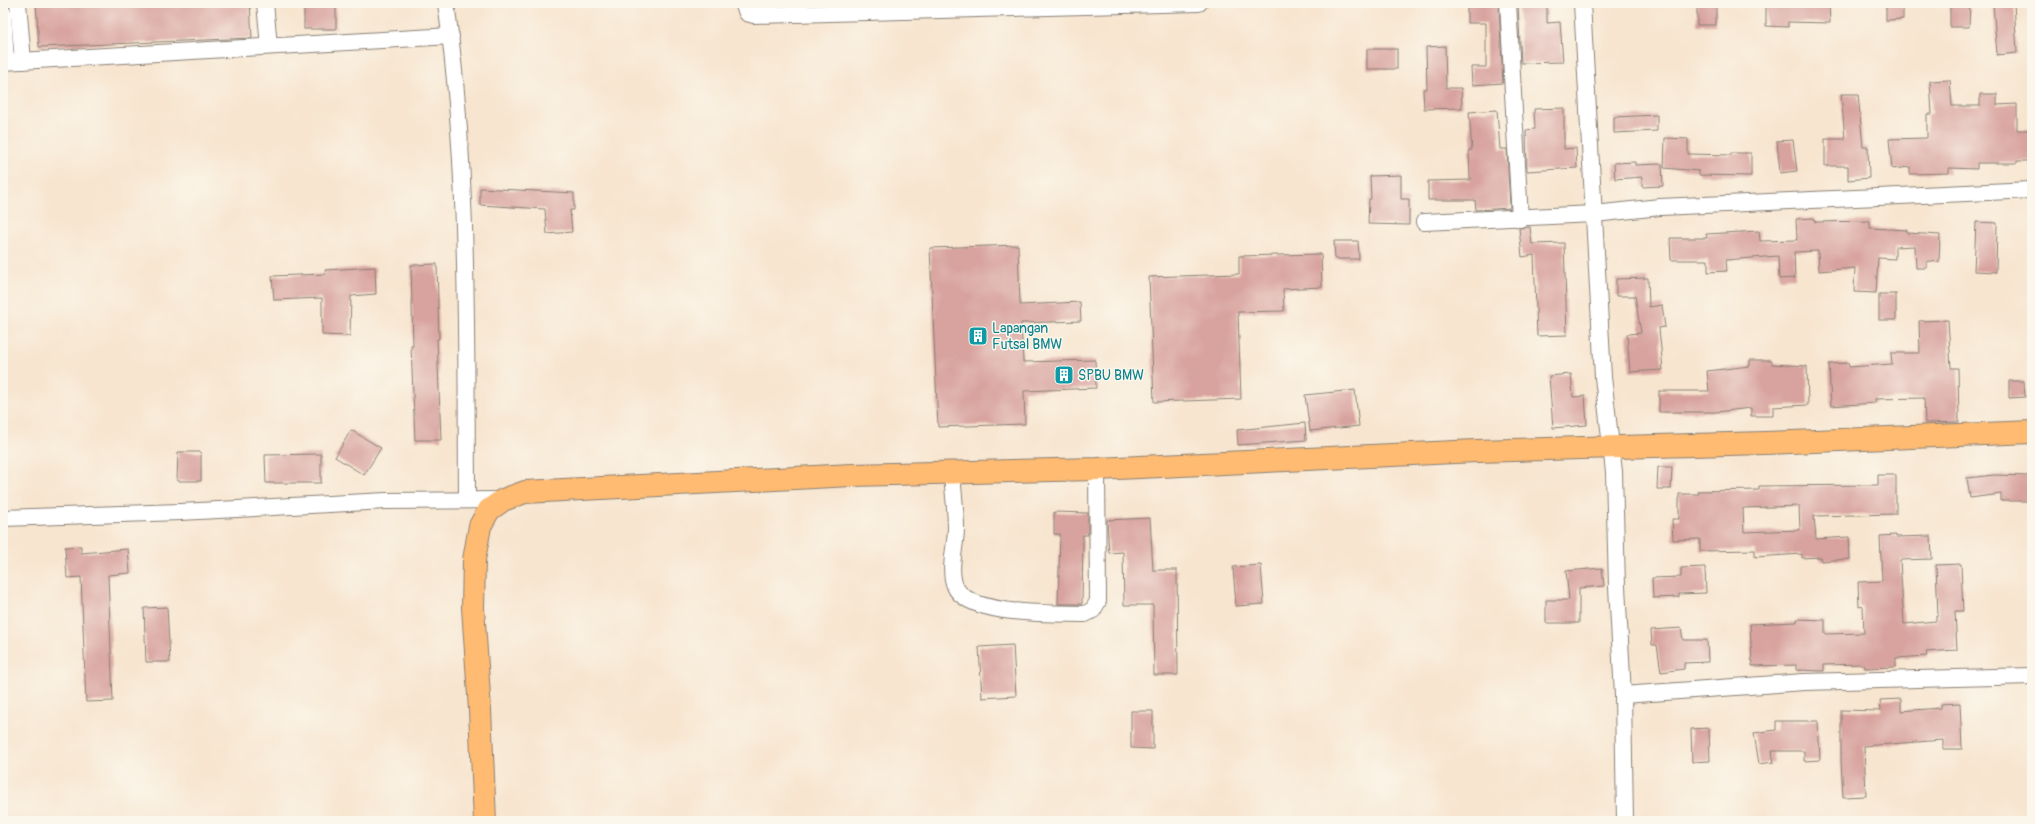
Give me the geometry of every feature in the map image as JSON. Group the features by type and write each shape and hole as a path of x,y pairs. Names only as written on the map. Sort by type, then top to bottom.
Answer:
{"highway":[{"path":"485,821 480,710 473,608 474,560 480,526 489,510 503,500 525,492 852,475 1097,469 1610,446 1765,443 2032,432"}],"street":[{"path":"18,3 23,61"},
{"path":"265,3 269,46"},
{"path":"446,3 459,112 465,234 467,500"},
{"path":"743,3 747,13 754,16 1197,3"},
{"path":"1508,3 1520,219"},
{"path":"1582,3 1603,377 1614,472 1617,587 1623,695 1625,821"},
{"path":"3,13 4,62 451,36"},
{"path":"1424,222 1520,219 1594,214 1660,207 2032,190"},
{"path":"952,473 956,529 953,580 957,591 971,601 995,609 1022,612 1085,614 1095,608 1098,601 1097,469"},
{"path":"3,518 180,512 386,501 503,500"},
{"path":"1623,695 1804,682 2032,676"}],"building":[{"path":"36,3 250,3 252,38 39,47"},
{"path":"304,3 336,3 336,29 304,29"},
{"path":"1467,3 1499,3 1503,83 1472,85 1471,67 1486,67 1486,23 1467,23"},
{"path":"1518,3 1547,3 1547,23 1560,22 1563,62 1521,63"},
{"path":"1697,3 1716,3 1716,25 1697,25"},
{"path":"1766,3 1829,3 1830,23 1788,22 1788,27 1766,26"},
{"path":"1886,3 1903,3 1903,19 1886,20"},
{"path":"1950,3 1970,3 1969,27 1950,27"},
{"path":"1993,3 2014,3 2017,53 1997,55"},
{"path":"1445,46 1446,88 1461,88 1462,108 1424,109 1423,89 1427,89 1426,47"},
{"path":"1367,49 1397,49 1397,69 1367,69"},
{"path":"1950,80 1952,106 1980,106 1980,94 1997,94 1997,105 2017,104 2017,130 2032,130 2032,161 2017,161 2017,163 1977,163 1977,169 1949,168 1949,173 1910,174 1910,167 1892,169 1889,139 1927,138 1927,114 1932,114 1930,81"},
{"path":"1841,94 1858,94 1863,147 1868,147 1869,178 1848,180 1848,166 1825,166 1825,139 1845,139"},
{"path":"1564,108 1564,149 1576,148 1577,168 1527,171 1526,130 1535,129 1534,109"},
{"path":"1497,110 1500,149 1507,149 1510,208 1476,210 1475,200 1428,200 1428,181 1470,180 1469,150 1472,150 1469,112"},
{"path":"1657,115 1657,131 1614,133 1614,117"},
{"path":"1665,138 1688,139 1688,154 1731,155 1731,153 1751,153 1751,176 1699,175 1699,171 1664,168"},
{"path":"1793,140 1797,171 1780,173 1777,141"},
{"path":"1635,162 1635,165 1662,164 1663,186 1642,187 1642,177 1615,179 1614,163"},
{"path":"1401,175 1401,199 1409,199 1409,225 1368,224 1369,199 1371,199 1370,176"},
{"path":"480,188 574,193 574,210 570,210 572,232 547,234 545,209 480,205"},
{"path":"1814,218 1815,222 1870,221 1870,228 1907,230 1907,233 1940,235 1939,262 1927,261 1927,268 1916,268 1915,246 1895,247 1895,259 1878,258 1876,293 1854,292 1855,268 1819,271 1818,251 1794,252 1795,278 1779,279 1778,256 1726,260 1727,271 1708,272 1708,260 1671,260 1670,238 1707,238 1706,234 1759,231 1760,241 1797,240 1796,219"},
{"path":"1976,222 1997,223 1996,272 1974,271"},
{"path":"1530,227 1532,244 1564,243 1567,335 1537,336 1534,255 1522,257 1519,228"},
{"path":"1334,241 1358,241 1359,259 1335,259"},
{"name":"Lapangan Futsal BMW","path":"1018,245 1020,305 1080,302 1081,321 1021,323 1023,362 1095,360 1096,388 1024,391 1025,424 938,427 930,248"},
{"path":"1321,254 1322,287 1283,289 1284,311 1238,312 1241,399 1154,402 1149,277 1239,274 1239,256"},
{"path":"437,264 439,339 437,339 441,440 415,440 411,346 413,346 411,265"},
{"path":"375,267 376,294 351,296 350,336 322,335 322,298 274,300 272,276 326,274 325,270"},
{"path":"1648,278 1649,307 1662,305 1665,327 1659,328 1663,370 1630,372 1627,334 1641,333 1635,296 1616,296 1616,279"},
{"path":"1879,294 1896,294 1896,320 1879,320"},
{"path":"1948,320 1951,368 1958,368 1959,422 1925,423 1924,398 1875,399 1875,403 1831,406 1829,364 1848,363 1849,367 1892,364 1891,353 1920,353 1919,321"},
{"path":"1750,360 1772,360 1772,364 1807,366 1808,405 1773,407 1773,416 1751,416 1751,408 1716,412 1659,412 1659,391 1709,391 1707,371 1750,366"},
{"path":"1571,374 1573,397 1585,396 1587,425 1553,428 1549,376"},
{"path":"2009,381 2024,381 2025,397 2009,398"},
{"path":"1355,390 1359,426 1310,431 1305,395"},
{"path":"1305,423 1306,440 1238,445 1237,430"},
{"path":"351,430 381,448 364,475 335,457"},
{"path":"178,452 201,452 201,481 177,481"},
{"path":"321,454 321,483 266,483 265,455"},
{"path":"1658,467 1672,467 1671,489 1657,489"},
{"path":"1878,475 1896,475 1896,514 1814,516 1816,539 1849,537 1850,559 1821,561 1820,557 1802,558 1802,554 1755,557 1755,550 1700,551 1700,539 1673,540 1672,519 1679,519 1679,494 1699,494 1698,491 1759,490 1759,486 1878,485","holes":["1799,506 1800,530 1744,532 1743,508"]},
{"path":"1994,475 2029,476 2030,501 2001,501 2001,494 1970,498 1967,478"},
{"path":"1054,512 1088,513 1088,535 1083,535 1082,604 1058,604 1060,534 1054,534"},
{"path":"1150,518 1153,570 1177,570 1178,675 1154,675 1153,605 1124,605 1123,552 1109,553 1107,520"},
{"path":"1896,535 1896,537 1931,536 1932,559 1900,560 1904,624 1936,621 1936,616 1938,616 1936,565 1961,564 1963,611 1955,611 1957,650 1926,652 1927,656 1896,658 1896,667 1865,668 1864,664 1824,665 1824,671 1796,670 1796,665 1752,666 1750,624 1797,622 1797,619 1825,620 1825,634 1864,633 1863,606 1859,607 1858,582 1882,581 1880,536"},
{"path":"81,546 81,553 128,549 130,573 108,575 113,701 86,702 81,577 67,578 65,547"},
{"path":"1261,565 1264,604 1236,606 1233,567"},
{"path":"1705,567 1706,593 1679,594 1679,597 1653,598 1652,578 1681,577 1681,568"},
{"path":"1602,568 1604,586 1579,588 1579,623 1546,623 1546,600 1569,600 1566,571"},
{"path":"167,607 170,662 146,662 144,608"},
{"path":"1681,628 1683,640 1707,640 1708,662 1684,663 1684,669 1661,672 1657,645 1652,645 1651,630"},
{"path":"1013,645 1016,696 982,698 979,647"},
{"path":"1901,699 1901,711 1941,708 1941,704 1960,703 1962,749 1943,749 1943,740 1864,746 1866,796 1843,797 1841,710 1881,711 1880,700"},
{"path":"1131,711 1153,711 1153,749 1131,748"},
{"path":"1776,721 1818,721 1820,760 1804,761 1804,751 1772,751 1774,762 1759,764 1754,733 1776,730"},
{"path":"1709,728 1710,761 1692,762 1691,729"}],"place":[{"name":"Lapangan Futsal BMW","path":"978,336"},
{"name":"SPBU BMW","path":"1064,375"}]}
